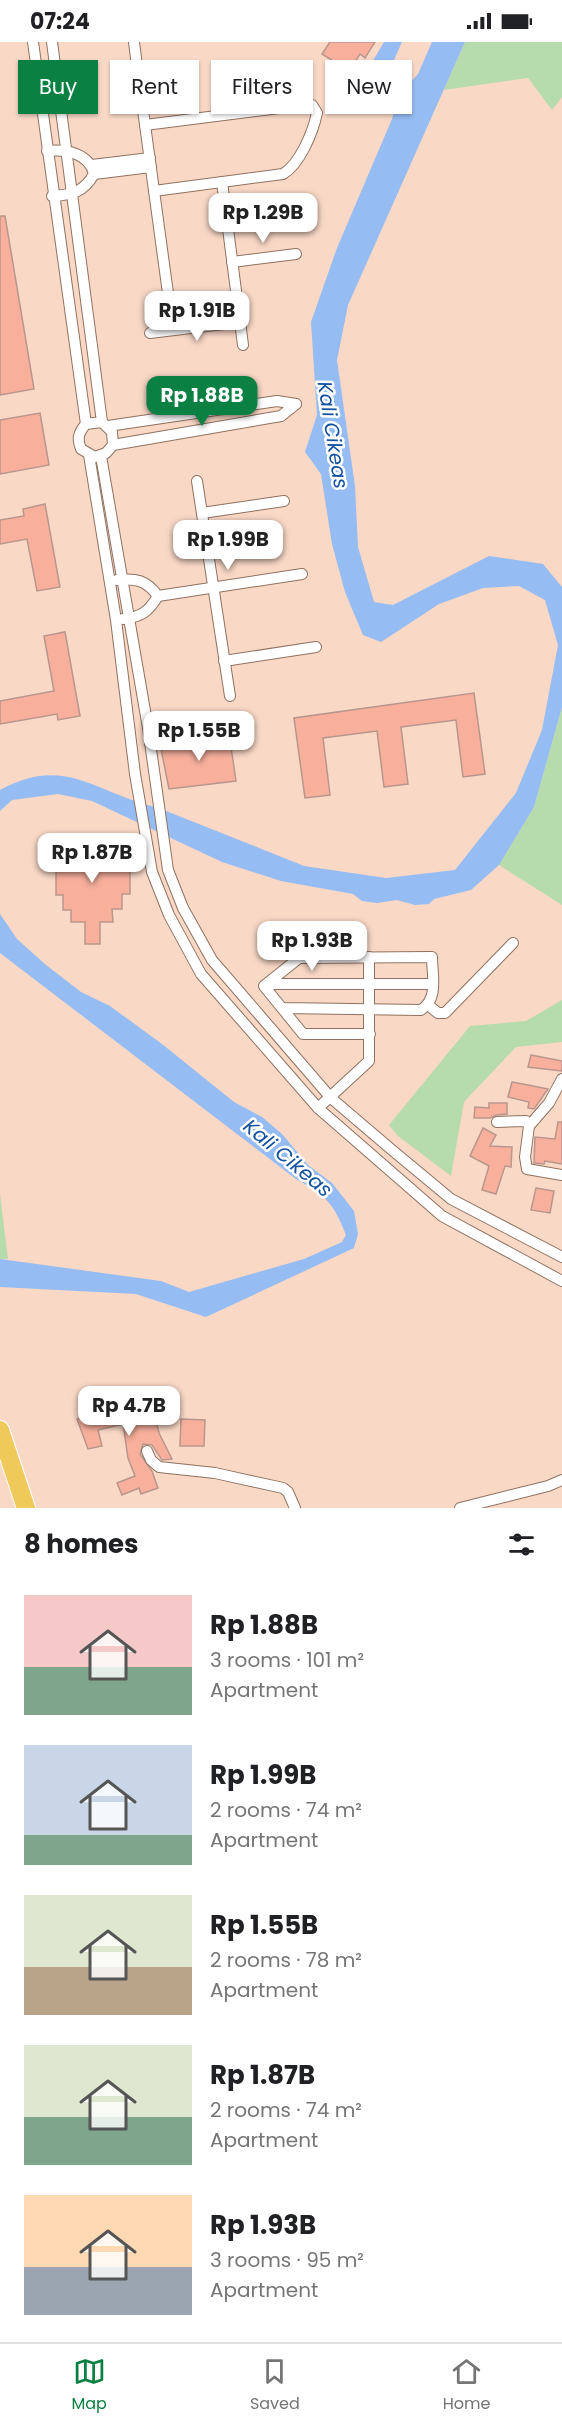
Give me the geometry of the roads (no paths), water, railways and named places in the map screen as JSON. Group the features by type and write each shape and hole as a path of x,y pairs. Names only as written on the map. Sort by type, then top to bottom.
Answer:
{"highway":[{"path":"0,1430 26,1508"}],"street":[{"path":"33,42 52,196 86,424"},
{"path":"52,42 70,195 105,424 112,432 113,445"},
{"path":"134,42 136,60"},
{"path":"145,125 312,105 317,113 291,170 283,174 154,191"},
{"path":"144,114 173,330"},
{"path":"47,151 64,149 82,157 93,170"},
{"path":"93,170 150,163"},
{"path":"52,196 70,195 87,187 93,170"},
{"path":"222,182 243,345"},
{"path":"232,262 296,255"},
{"path":"150,333 240,322"},
{"path":"277,401 296,404 281,416 113,445 101,456 88,455 81,449 78,441 79,431 86,424 94,421 105,424 277,401"},
{"path":"88,455 116,620 135,774 152,872 169,915 201,974 272,1059 318,1108 442,1216 562,1281"},
{"path":"101,456 124,579 168,870 183,908 212,960 331,1098 451,1199 562,1257"},
{"path":"197,481 230,696"},
{"path":"202,513 284,501"},
{"path":"116,620 130,618 149,610 158,596 302,574"},
{"path":"109,580 140,580 149,584 158,596"},
{"path":"224,661 316,647"},
{"path":"428,1005 438,1013 445,1013 513,943"},
{"path":"318,1108 369,1062 369,957"},
{"path":"282,1008 421,1010 428,1005 433,996 432,957 299,958 264,986 303,1034 369,1034"},
{"path":"267,984 432,984"},
{"path":"272,1059 282,1043"},
{"path":"562,1079 549,1103 530,1126 525,1157 527,1169 562,1175"},
{"path":"497,1122 526,1121 530,1126"},
{"path":"442,1216 451,1199"},
{"path":"147,1451 151,1460 159,1467 215,1473 283,1488 288,1492 296,1508"},
{"path":"460,1508 548,1486 562,1480"}],"water":[{"path":"384,42 402,42 394,60 373,60"},
{"name":"Kali Cikeas","path":"432,42 465,42 348,305 337,360 355,486 358,547 374,602 393,605 489,556 543,564 562,587 562,707 534,807 499,865 471,890 434,899 429,904 415,905 397,900 377,903 362,901 353,894 281,881 222,862 92,801 58,794 12,800 0,811 0,790 23,780 43,776 62,776 80,780 156,807 304,866 386,878 455,870 516,793 542,730 558,645 545,600 519,586 483,588 439,604 381,642 363,635 345,592 332,544 321,474 305,452 317,415 311,322 337,248 393,114 412,114 412,81 418,74"},
{"path":"0,914 17,939 46,965 81,992 110,1006 234,1102 262,1117 282,1134 308,1165 332,1183 354,1211 358,1234 354,1248 206,1317 136,1294 0,1287 0,1259 161,1281 189,1292 304,1259 342,1242 346,1235 337,1215 322,1195 296,1179 0,953"}]}
